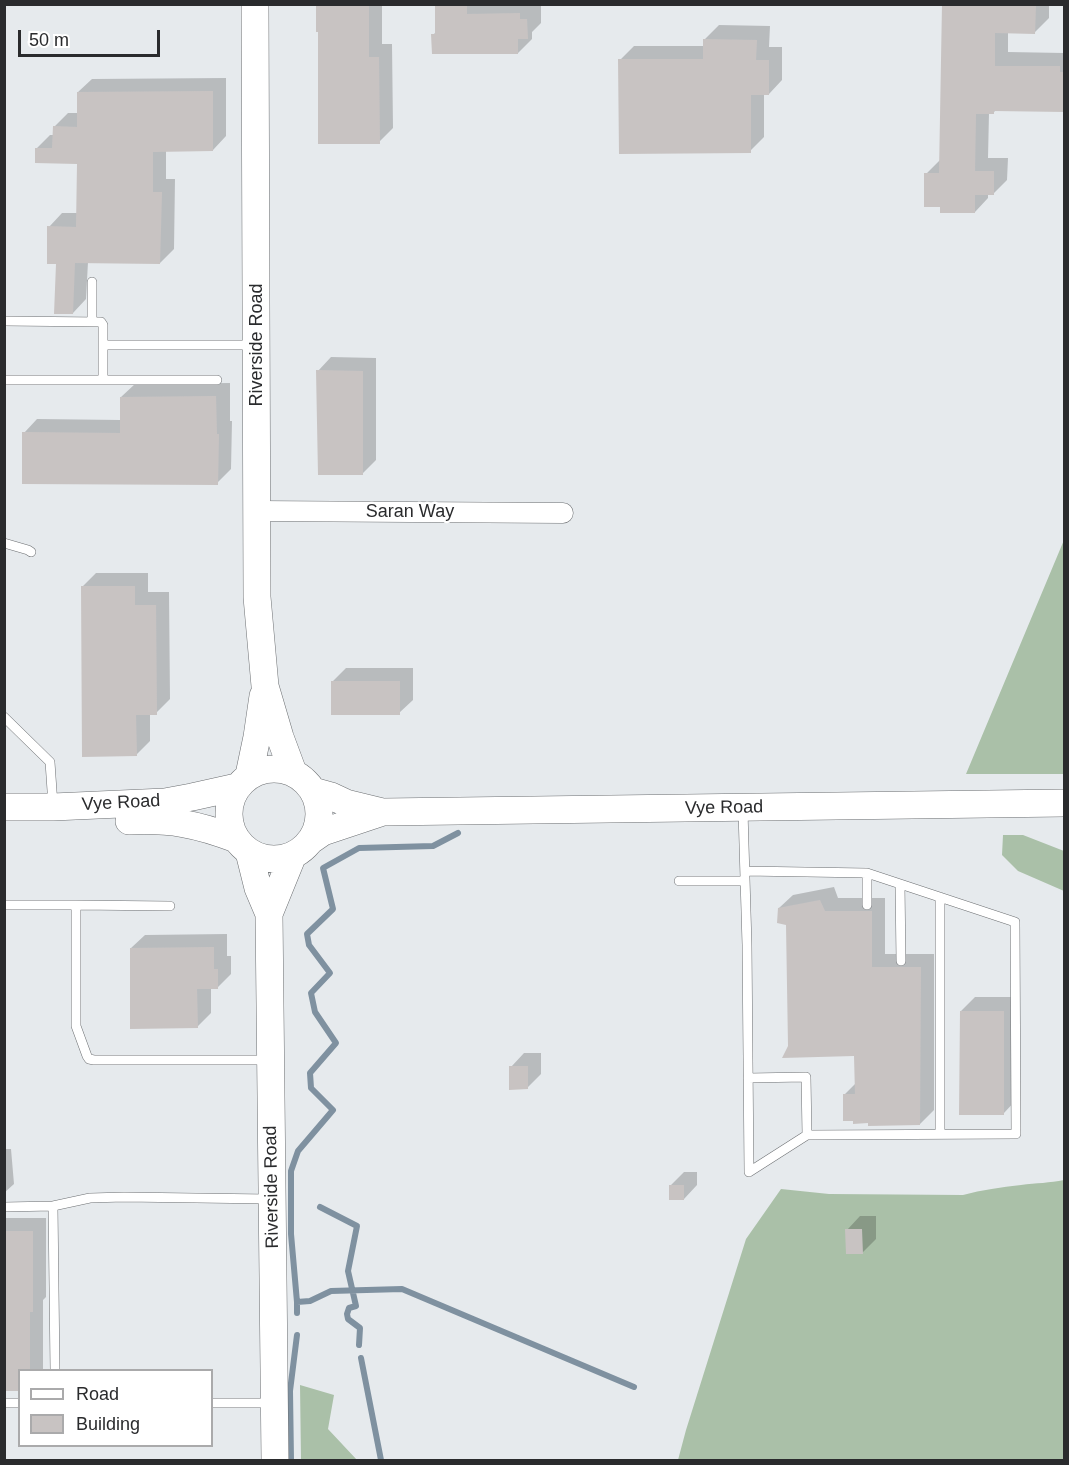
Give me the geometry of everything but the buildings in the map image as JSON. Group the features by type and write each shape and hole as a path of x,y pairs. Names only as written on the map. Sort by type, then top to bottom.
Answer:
{"street":[{"name":"Riverside Road","path":"255,4 257,597 265,686 293,772"},
{"name":"Saran Way","path":"257,512 563,513"},
{"name":"Riverside Road","path":"243,781 257,737 265,686"},
{"path":"278,768 293,772 305,780 314,791 319,806 319,822 302,848 278,859 263,858 242,845 230,826 228,813 230,799 243,781 263,769 278,768"},
{"name":"Vye Road","path":"4,807 53,807 165,801 192,797 243,781"},
{"name":"Vye Road","path":"314,791 346,803 383,812 1065,803"},
{"name":"Vye Road","path":"302,848 323,832 383,812"},
{"name":"Vye Road","path":"4,823 169,820 197,825 242,845"},
{"name":"Riverside Road","path":"242,845 269,914 275,1461"},
{"name":"Riverside Road","path":"269,914 302,848"}],"lane":[{"path":"92,282 92,322"},
{"path":"4,321 101,322 104,324 104,380"},
{"path":"104,345 256,345"},
{"path":"4,380 217,380"},
{"path":"4,543 31,552"},
{"path":"4,717 50,762 53,807"},
{"path":"679,881 745,876 867,873 1015,922 1016,1134 807,1135 748,1172 747,945 745,876 742,808"},
{"path":"867,873 867,905"},
{"path":"900,884 901,961"},
{"path":"940,897 940,1134"},
{"path":"4,905 170,906"},
{"path":"76,905 76,1026 89,1059 270,1060"},
{"path":"748,1078 806,1077 807,1135"},
{"path":"4,1207 53,1206 90,1198 124,1197 273,1200"},
{"path":"53,1206 55,1369"},
{"path":"213,1403 274,1403"}],"green space":[{"path":"1064,540 1064,774 966,774"},
{"path":"1003,835 1023,835 1064,851 1064,891 1018,871 1002,855"},
{"path":"1064,1180 1064,1460 678,1460 746,1239 781,1189 829,1194 963,1195"},
{"path":"300,1385 334,1395 328,1429 357,1460 301,1460"}],"waterway":[{"path":"297,1313 291,1234 291,1171 298,1151 333,1110 311,1088 310,1073 336,1043 315,1012 311,993 330,973 309,945 307,934 333,909 323,868 359,848 433,846 458,833"},
{"path":"320,1207 357,1226 348,1271 356,1306 349,1308 347,1314 348,1319 360,1328 359,1345"},
{"path":"297,1302 310,1301 331,1291 402,1289 634,1387"},
{"path":"291,1460 290,1391 297,1335"},
{"path":"361,1358 381,1460"}]}
